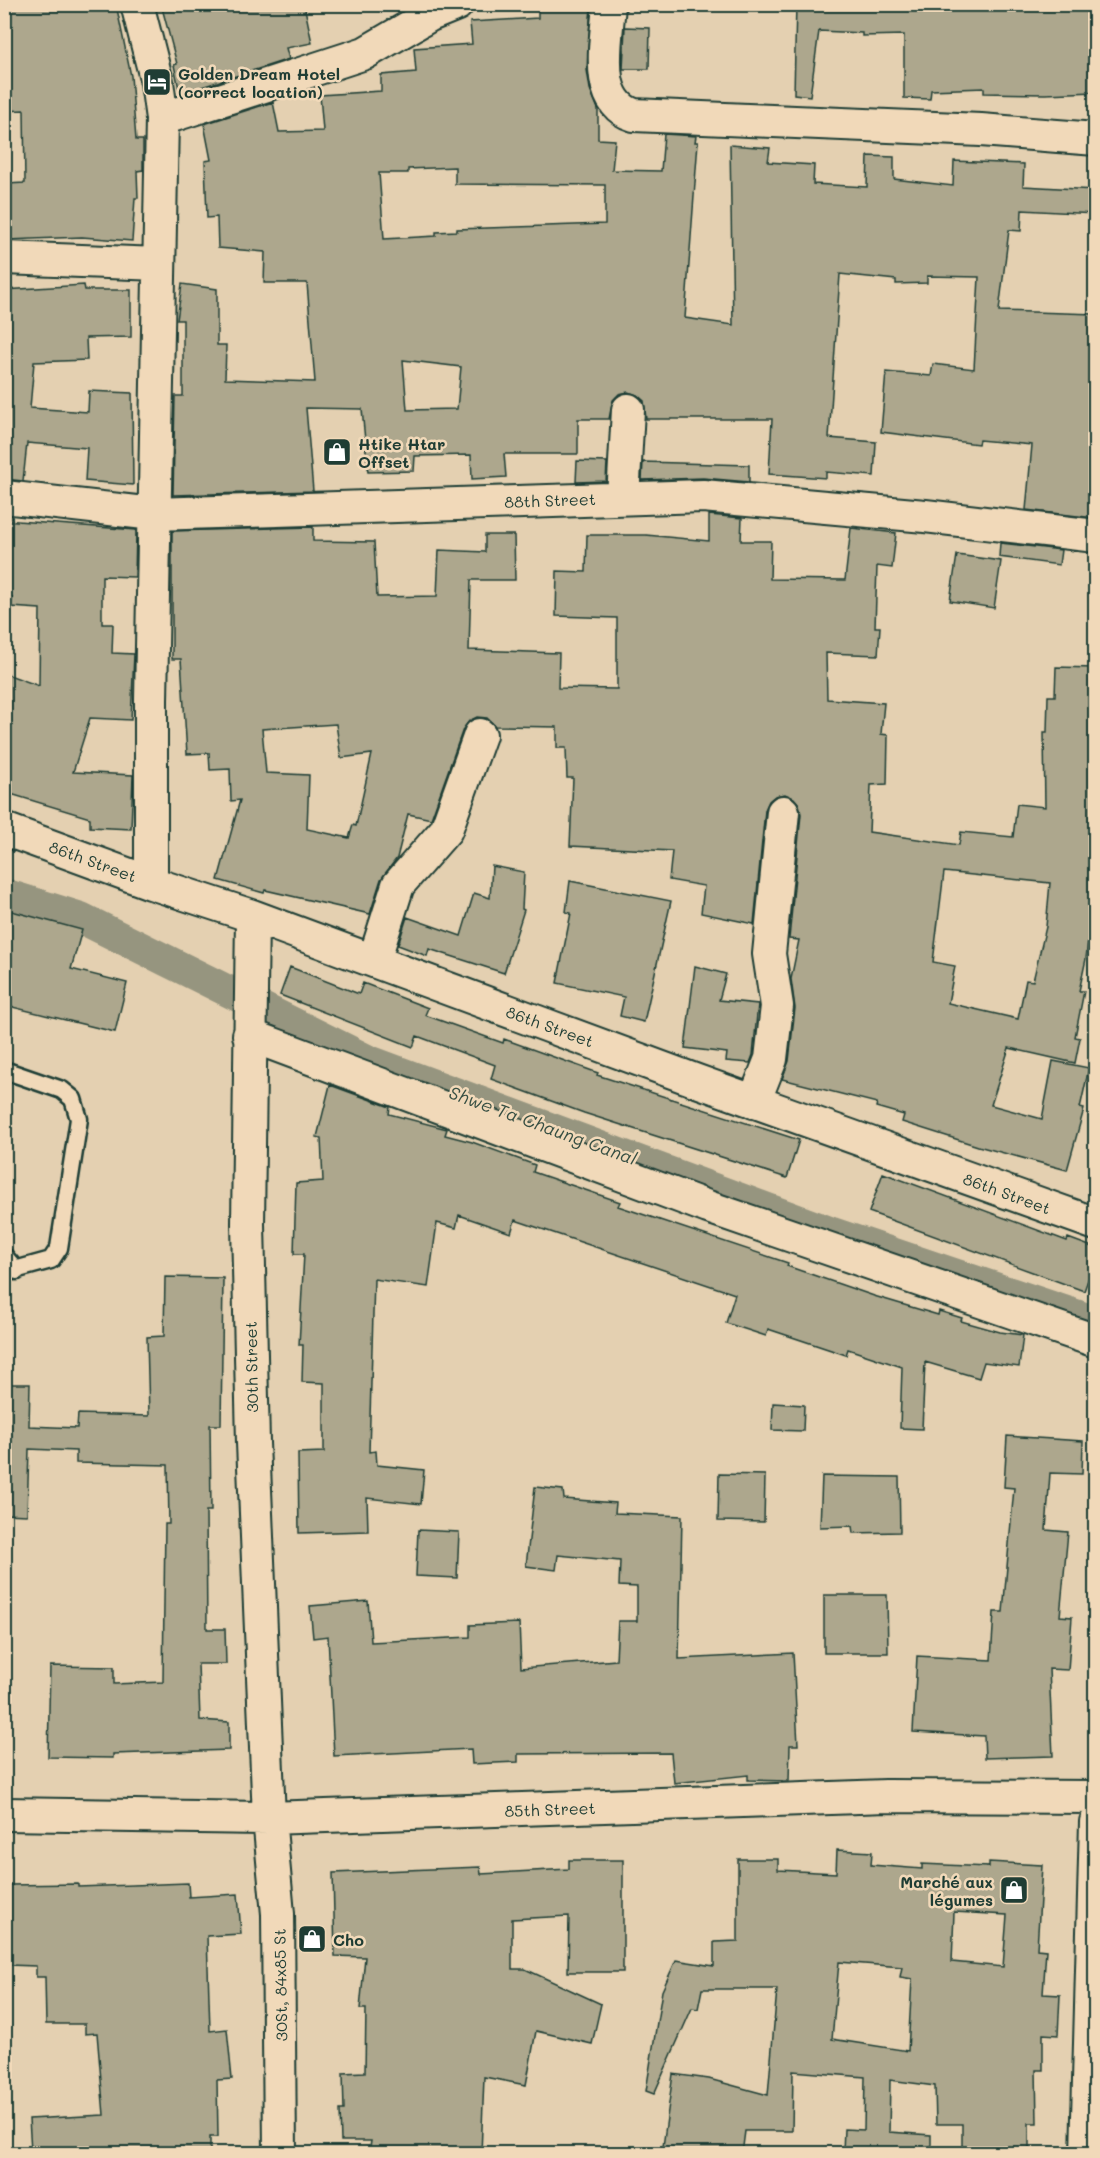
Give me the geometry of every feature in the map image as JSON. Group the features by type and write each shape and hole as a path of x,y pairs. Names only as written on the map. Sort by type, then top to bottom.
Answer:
{"street":[{"path":"137,4 157,82 162,119 154,514 151,883"},
{"path":"162,119 365,53 430,15 457,4"},
{"path":"609,4 607,88 618,107 634,115 981,130 1095,139"},
{"path":"4,258 159,264"},
{"path":"623,498 628,410"},
{"name":"88th Street","path":"4,497 154,514 703,496 913,515 1095,536"},
{"path":"374,961 398,885 446,830 480,735"},
{"path":"754,1102 771,1059 777,1006 769,954 783,812"},
{"name":"86th Street","path":"4,829 151,883 251,928 374,961 754,1102 1095,1224"},
{"name":"30th Street","path":"251,928 248,1213 253,1443 269,1818"},
{"path":"249,1025 708,1207 1095,1341"},
{"name":"85th Street","path":"4,1814 269,1818 886,1796 1095,1797"},
{"name":"30St, 84x85 St","path":"269,1818 279,1925 280,2154"},
{"path":"1087,2154 1092,2101 1095,1822"}],"lane":[{"path":"4,1070 62,1090 73,1099 79,1119 60,1248 51,1260 11,1272 4,1256"}],"building":[{"path":"4,4 116,4 131,76 136,140 143,140 143,170 137,171 138,198 135,198 132,241 82,237 8,240 6,184 25,183 24,110 4,111"},
{"path":"161,4 304,4 312,43 286,48 289,59 180,94 174,65 177,64"},
{"path":"538,4 591,4 587,70 590,89 598,109 598,139 615,140 612,170 661,171 664,134 696,136 695,142 698,142 685,318 733,325 730,145 770,148 768,162 814,165 813,184 867,187 868,156 894,157 894,179 953,186 954,161 1024,164 1023,186 1095,190 1095,214 1022,210 1021,231 1009,230 999,311 1095,314 1095,518 1026,510 1032,445 979,440 978,444 881,432 886,372 931,376 933,364 974,369 979,277 927,276 927,283 896,284 896,280 840,274 829,438 876,442 874,476 826,472 826,478 769,474 772,419 646,419 644,401 628,392 619,394 613,400 609,419 578,419 578,454 504,454 506,477 472,479 471,455 415,456 414,471 368,472 362,409 306,408 313,491 173,495 175,396 183,396 183,320 177,320 182,284 217,289 217,345 226,345 225,379 315,382 307,283 264,283 265,252 218,248 217,217 207,218 205,161 211,160 204,124 273,102 279,132 323,131 320,95 381,91 381,75 416,72 414,48 472,44 470,22 538,18","holes":["455,167 455,184 605,185 605,224 457,229 457,231 436,232 436,236 384,239 379,173 408,173 408,169","403,360 461,367 457,409 407,410"]},
{"path":"796,4 1076,4 1076,7 1095,9 1095,92 984,93 984,88 931,90 930,99 904,98 904,35 862,36 862,33 819,31 810,96 794,94"},
{"path":"625,27 650,28 649,69 623,69"},
{"path":"84,285 85,290 131,290 131,337 86,338 87,360 34,362 30,408 88,412 89,391 132,393 133,485 85,481 87,448 27,443 23,481 4,479 8,360 4,360 4,290"},
{"path":"577,461 607,462 606,481 576,482"},
{"path":"643,462 749,465 749,482 703,478 642,480"},
{"path":"709,515 742,518 741,541 771,541 770,579 845,580 851,528 896,533 892,568 877,566 875,627 880,627 878,655 826,653 827,699 884,703 881,734 888,735 887,784 871,785 869,832 959,845 961,832 1013,837 1017,804 1045,807 1044,732 1047,732 1048,696 1055,696 1056,667 1095,668 1095,872 1086,959 1079,991 1084,991 1075,1037 1080,1038 1075,1063 1009,1048 991,1105 1042,1119 1053,1061 1089,1068 1080,1108 1084,1109 1067,1170 978,1146 902,1122 904,1115 876,1107 877,1103 782,1079 789,1061 795,1008 791,979 799,940 789,939 801,814 799,804 794,798 785,794 775,796 769,801 765,810 754,924 701,913 704,886 669,880 672,851 570,846 573,778 567,778 566,748 557,748 557,727 495,726 487,718 477,717 469,721 463,729 431,819 408,814 397,858 381,879 370,914 265,890 264,893 218,880 240,800 231,801 230,769 210,770 209,753 187,754 181,659 172,659 172,531 313,527 313,541 374,542 377,597 437,596 439,550 485,552 485,535 514,535 515,580 471,580 469,650 559,653 558,688 617,689 617,618 556,616 557,571 586,572 587,535 646,535 709,541","holes":["336,724 341,758 372,754 356,826 353,825 349,838 307,829 309,775 266,773 262,729","944,872 1050,883 1046,927 1033,981 1026,980 1018,1019 948,1003 955,966 933,962"]},
{"path":"4,520 136,530 135,577 102,576 102,624 113,624 112,653 134,654 131,720 90,718 73,772 133,775 131,829 90,827 90,818 4,792 4,673 39,686 40,609 11,607 12,597 4,597"},
{"path":"1000,543 1061,550 1059,565 999,557"},
{"path":"957,555 1001,561 994,608 950,601"},
{"path":"492,866 524,872 522,909 524,910 504,973 429,949 427,956 398,945 407,917 461,936 474,893 490,898"},
{"path":"570,881 671,901 644,1022 620,1016 624,997 557,983 571,913 566,912"},
{"path":"8,910 82,930 71,969 127,983 115,1032 4,1005 4,922"},
{"path":"695,966 726,974 719,1000 758,1004 753,1055 750,1063 726,1061 727,1053 685,1048"},
{"path":"290,967 359,994 363,983 428,1008 425,1015 503,1043 504,1039 598,1073 597,1075 799,1140 787,1178 584,1113 491,1079 495,1065 417,1036 413,1047 280,995"},
{"path":"330,1085 390,1107 389,1114 447,1129 445,1135 472,1142 535,1165 533,1172 620,1202 618,1206 788,1263 787,1266 874,1296 938,1315 939,1311 962,1318 961,1321 1000,1332 1023,1335 1019,1367 984,1362 979,1378 925,1362 922,1429 900,1428 902,1367 848,1349 846,1355 768,1329 766,1336 726,1323 735,1294 515,1220 511,1233 459,1215 456,1228 437,1223 428,1287 374,1279 369,1452 376,1451 377,1465 424,1470 421,1504 367,1498 368,1531 299,1533 298,1453 324,1452 324,1383 302,1382 303,1345 299,1345 304,1254 294,1254 296,1183 323,1181 321,1138 317,1137"},
{"path":"883,1173 1067,1241 1068,1238 1095,1248 1095,1260 1084,1291 869,1212"},
{"path":"165,1277 223,1278 221,1425 210,1425 211,1511 206,1511 207,1629 225,1629 226,1664 198,1664 200,1720 229,1722 229,1750 113,1754 113,1758 48,1757 50,1666 114,1667 114,1684 163,1682 165,1524 169,1524 168,1465 76,1463 76,1451 29,1449 27,1515 4,1514 4,1384 30,1384 29,1426 77,1428 78,1414 149,1416 147,1337 164,1336"},
{"path":"773,1403 804,1405 803,1431 772,1430"},
{"path":"1007,1436 1083,1441 1082,1474 1050,1473 1046,1530 1068,1532 1060,1616 1072,1617 1068,1670 1049,1669 1053,1756 985,1758 984,1736 913,1732 917,1656 991,1660 994,1612 1003,1612 1014,1488 1004,1487"},
{"path":"719,1474 765,1475 764,1522 718,1521"},
{"path":"822,1476 899,1477 900,1532 853,1533 852,1526 820,1527"},
{"path":"535,1487 563,1490 564,1499 616,1503 615,1513 682,1516 679,1659 793,1653 798,1745 790,1745 789,1781 748,1780 748,1775 674,1783 671,1753 518,1754 518,1762 472,1764 471,1749 334,1756 328,1636 313,1638 310,1606 368,1601 371,1642 470,1637 470,1625 519,1623 521,1668 616,1660 618,1621 637,1621 637,1587 619,1586 620,1561 558,1555 556,1570 526,1566"},
{"path":"418,1530 459,1532 457,1578 416,1576"},
{"path":"824,1595 887,1595 888,1653 824,1653"},
{"path":"837,1850 872,1852 871,1865 922,1869 922,1864 989,1867 989,1862 1042,1865 1037,1949 1046,1950 1043,1994 1060,1995 1058,2035 1043,2034 1043,2070 1036,2070 1037,2123 1029,2123 1029,2154 962,2154 962,2124 936,2124 935,2086 890,2080 889,2132 931,2135 931,2154 843,2152 844,2129 864,2130 865,2077 793,2071 792,2131 745,2131 742,2154 662,2154 673,2074 709,2079 768,2095 777,1989 702,1989 698,2009 692,2008 654,2094 646,2091 662,1991 676,1960 714,1966 714,1942 738,1941 738,1859 778,1859 778,1870 836,1873","holes":["954,1912 1007,1915 1003,1967 952,1962","839,1962 902,1967 900,1977 912,1979 908,2051 832,2039"]},
{"path":"569,1860 623,1860 623,1972 568,1972 569,1916 512,1919 512,1969 525,1969 601,2004 592,2044 536,2031 526,2085 484,2077 481,2154 369,2154 371,2141 341,2141 340,2110 344,2110 343,2073 365,2072 366,2009 360,2009 365,1957 335,1956 333,1873 480,1867 481,1874 569,1869"},
{"path":"188,1883 189,1897 238,1894 241,1934 207,1936 210,2031 227,2029 232,2079 217,2080 218,2137 210,2137 210,2154 77,2154 76,2147 31,2150 29,2119 104,2115 97,2033 85,2034 85,2024 46,2024 45,1977 36,1977 36,1966 8,1965 9,1885 78,1884 78,1887"}],"waterway":[{"name":"Shwe Ta Chaung Canal","path":"4,894 81,918 369,1061 832,1233 1096,1322"}],"place":[{"name":"Golden Dream Hotel (correct location)","path":"157,82"},
{"name":"Htike Htar Offset","path":"337,452"},
{"name":"Marché aux légumes","path":"1014,1890"},
{"name":"Cho","path":"312,1939"}]}
